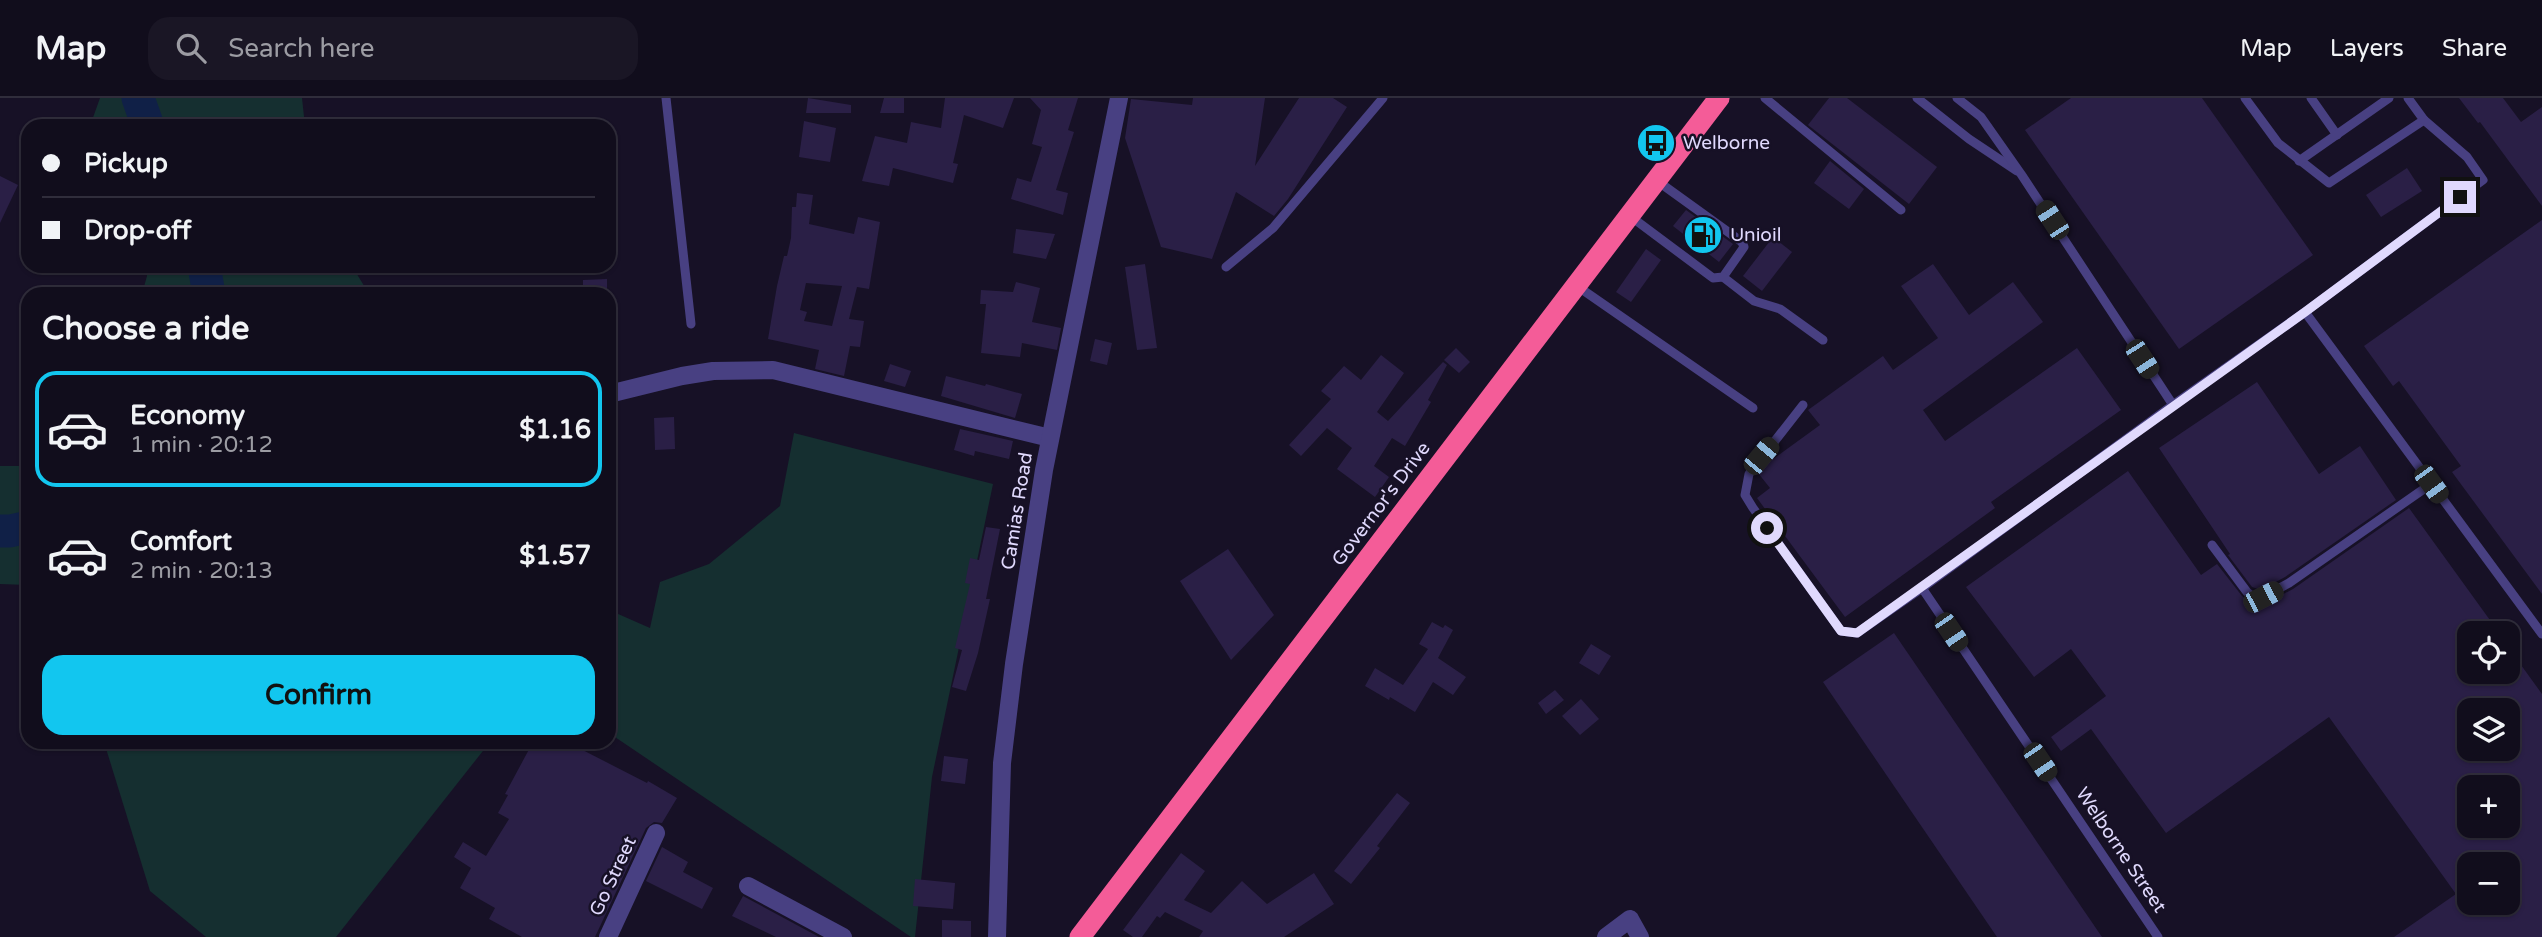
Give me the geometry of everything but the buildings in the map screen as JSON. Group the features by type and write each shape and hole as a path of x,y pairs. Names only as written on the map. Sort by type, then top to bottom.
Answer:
{"highway":[{"name":"Governor's Drive","path":"1080,937 1717,99"}],"street":[{"name":"Camias Road","path":"996,937 1002,763 1014,664 1050,438 1119,98"},
{"path":"616,392 713,371 773,370 1050,438"},
{"name":"Go Street","path":"608,937 656,833"},
{"path":"748,886 843,937"},
{"path":"1606,937 1630,919 1640,937"}],"lane":[{"path":"666,98 691,324"},
{"path":"1226,267 1273,228 1384,98"},
{"path":"1765,98 1901,210"},
{"path":"1917,98 1969,139 2021,174"},
{"path":"1957,98 1980,117 2021,174 2173,405"},
{"path":"2245,98 2278,143 2329,183 2424,120"},
{"path":"2311,98 2337,135"},
{"path":"2299,161 2389,98"},
{"path":"1803,405 1749,474 1745,495 1841,631 1857,633 2305,312 2483,180 2466,157 2424,120 2408,98"},
{"path":"1656,180 1742,242 1744,247 1741,253 1723,277"},
{"path":"1629,215 1713,278 1723,277 1754,301 1780,309 1823,340"},
{"path":"1576,285 1753,408"},
{"path":"2305,312 2542,634"},
{"path":"2212,545 2247,592 2253,597 2263,597 2289,583 2431,484"},
{"name":"Welborne Street","path":"1922,588 2158,937"}],"green space":[{"path":"100,98 302,98 304,119 92,119"},
{"path":"147,273 356,273 365,287 144,287"},
{"path":"794,433 993,484 932,777 915,937 911,937 616,738 616,613 650,628 660,582 709,564 780,506"},
{"path":"0,466 21,466 21,585 0,584"},
{"path":"106,749 484,749 336,937 206,937 150,891"}],"waterway":[{"path":"138,98 146,119"},
{"path":"205,273 208,287"},
{"path":"0,531 21,529"}],"place":[{"name":"Welborne","path":"1656,143"},
{"name":"Unioil","path":"1703,235"}],"route":[{"path":"1767,528 1841,631 1857,633 2305,312 2460,197"}]}
